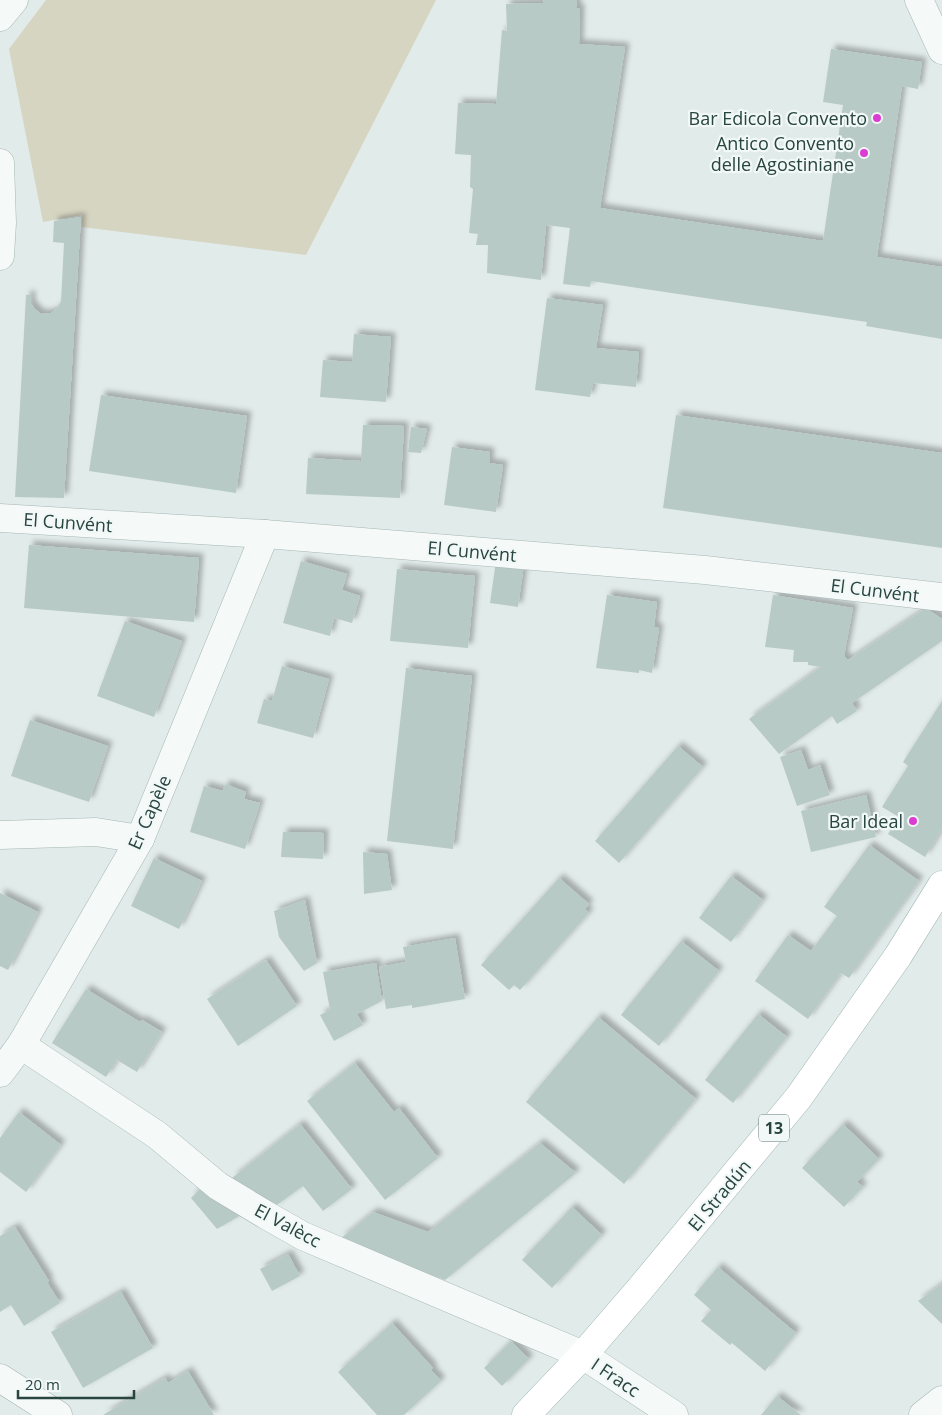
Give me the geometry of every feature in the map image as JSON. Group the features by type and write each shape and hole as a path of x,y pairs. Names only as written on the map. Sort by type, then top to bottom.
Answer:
{"main road":[{"name":"El Stradún","path":"526,1415 583,1355 640,1289 800,1097 898,956 942,885"}],"street":[{"path":"0,17 14,0"},
{"path":"919,0 942,50"},
{"path":"0,163 2,223 0,256"},
{"name":"El Cunvént","path":"0,518 265,534 705,570 942,597"},
{"name":"Er Capèle","path":"0,1073 21,1045 140,839 265,534"},
{"path":"0,835 96,832 140,839"},
{"name":"El Valècc","path":"21,1045 157,1135 218,1186 303,1236 583,1355"},
{"name":"I Fracc","path":"583,1355 674,1415"},
{"path":"0,1378 58,1415"},
{"path":"923,1415 942,1400"}],"green space":[{"path":"46,0 436,0 306,255 82,227 82,215 43,222 9,49"}],"building":[{"path":"544,0 577,0 576,8 580,8 579,44 625,47 600,208 823,241 843,105 823,102 831,49 922,62 918,89 902,86 877,257 942,267 942,339 866,326 867,322 591,281 590,287 563,284 570,228 546,225 541,280 487,273 488,245 476,245 478,234 469,233 473,189 470,187 471,155 455,154 458,103 496,104 502,30 507,31 506,4 543,3"},
{"path":"81,217 64,498 15,497 26,295 31,295 31,304 41,314 51,313 57,309 61,301 64,243 53,242 54,221"},
{"path":"547,298 603,305 596,348 639,352 636,387 593,383 590,397 535,390"},
{"path":"354,334 391,337 386,402 320,397 323,360 352,362"},
{"path":"101,395 247,416 236,493 89,471"},
{"path":"676,415 942,453 942,548 663,508"},
{"path":"363,425 404,426 400,498 306,494 308,458 361,461"},
{"path":"411,427 427,429 421,453 408,452"},
{"path":"452,447 490,452 489,463 503,465 496,512 444,505"},
{"path":"29,545 199,558 194,622 24,608"},
{"path":"301,561 347,574 342,590 360,596 352,623 334,618 330,636 283,623"},
{"path":"496,561 524,564 518,607 490,603"},
{"path":"397,569 475,576 468,648 390,641"},
{"path":"607,595 657,602 654,627 659,628 652,673 639,670 639,673 596,668"},
{"path":"773,595 853,608 844,656 848,660 926,608 942,619 942,641 852,703 857,711 837,724 832,716 779,754 749,719 821,667 808,665 808,662 793,662 794,650 765,647"},
{"path":"125,621 182,641 154,717 97,696"},
{"path":"282,666 329,679 313,738 257,723 264,699 272,701"},
{"path":"406,668 472,676 453,849 387,841"},
{"path":"942,701 942,829 925,857 888,834 899,817 882,807 908,766 903,762"},
{"path":"30,720 108,746 89,802 11,776"},
{"path":"678,746 703,767 619,863 595,841"},
{"path":"801,750 808,770 820,765 830,795 797,806 780,757"},
{"path":"225,784 246,792 244,799 260,803 245,849 190,832 204,786 223,791"},
{"path":"866,795 876,837 811,852 801,811"},
{"path":"283,832 324,833 323,859 281,857"},
{"path":"869,845 919,881 849,978 841,973 808,1019 755,981 788,935 811,951 837,916 824,907"},
{"path":"363,852 387,854 392,890 364,894"},
{"path":"154,858 202,881 179,929 131,906"},
{"path":"731,876 763,900 731,942 699,918"},
{"path":"559,878 589,904 585,909 589,913 520,990 514,985 509,990 481,965"},
{"path":"0,893 38,912 8,970 0,966"},
{"path":"305,900 317,963 304,971 279,937 274,911"},
{"path":"455,938 465,999 412,1008 412,1005 386,1009 379,967 406,962 403,947"},
{"path":"681,941 719,971 659,1046 621,1015"},
{"path":"266,960 297,1006 238,1046 207,999"},
{"path":"376,963 382,1001 357,1014 363,1025 334,1041 320,1015 330,1010 323,972"},
{"path":"86,989 140,1022 142,1020 162,1032 137,1072 117,1060 106,1077 52,1043"},
{"path":"758,1014 787,1037 733,1103 705,1080"},
{"path":"598,1017 696,1099 624,1184 526,1102"},
{"path":"355,1063 394,1112 399,1108 438,1158 385,1200 307,1101"},
{"path":"19,1112 61,1145 26,1192 0,1172 0,1138"},
{"path":"300,1124 352,1189 323,1211 303,1186 274,1207 232,1178"},
{"path":"843,1124 879,1159 857,1182 863,1187 844,1207 802,1168"},
{"path":"540,1143 576,1173 445,1280 340,1239 373,1212 428,1232"},
{"path":"203,1186 243,1214 217,1229 191,1198"},
{"path":"572,1207 602,1235 552,1288 522,1260"},
{"path":"15,1227 49,1281 47,1282 60,1303 24,1326 11,1305 0,1312 0,1236"},
{"path":"288,1254 300,1276 272,1291 260,1269"},
{"path":"718,1267 796,1333 765,1371 732,1343 730,1345 701,1321 711,1310 694,1295"},
{"path":"942,1284 942,1324 918,1301"},
{"path":"121,1292 153,1348 83,1388 51,1332"},
{"path":"392,1323 433,1368 431,1370 441,1381 404,1415 377,1415 338,1372"},
{"path":"511,1341 529,1359 502,1386 484,1368"},
{"path":"188,1371 214,1415 103,1415 165,1378 168,1383"},
{"path":"777,1396 801,1415 761,1415"}],"place":[{"name":"Bar Edicola Convento","path":"877,118"},
{"name":"Antico Convento delle Agostiniane","path":"864,153"},
{"name":"Bar Ideal","path":"913,821"}]}
